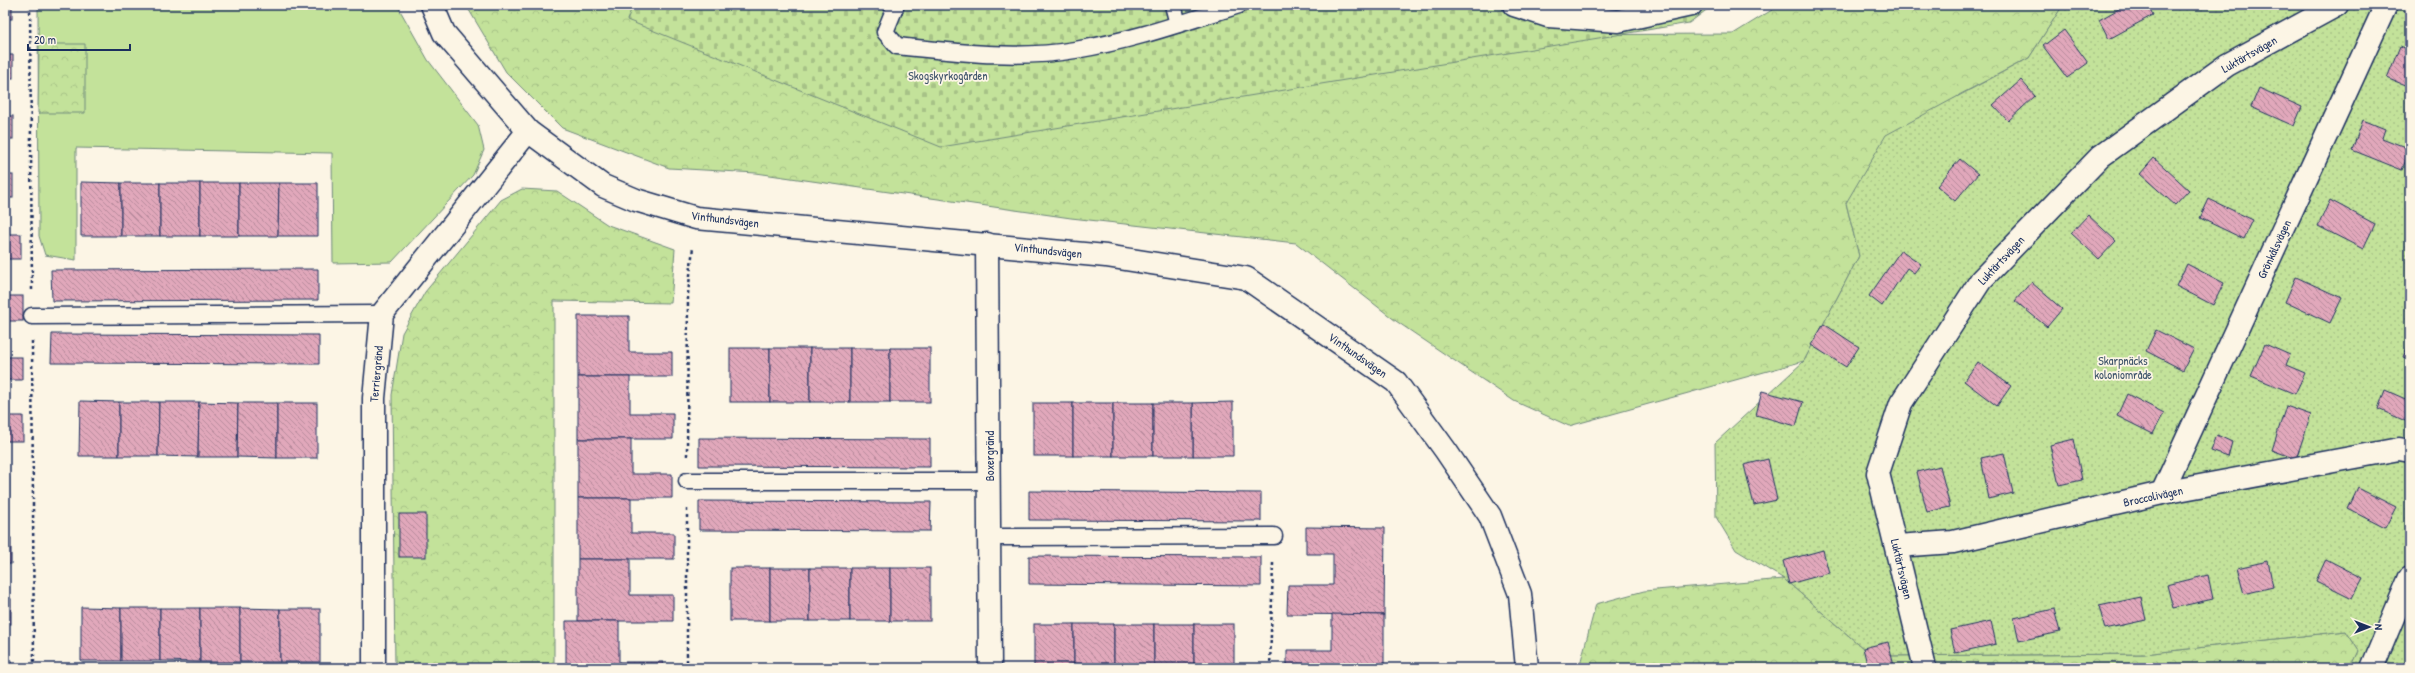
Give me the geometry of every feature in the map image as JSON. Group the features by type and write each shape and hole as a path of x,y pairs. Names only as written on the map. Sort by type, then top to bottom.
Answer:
{"street":[{"name":"Vinthundsvägen","path":"432,5 444,33 528,131 603,186 636,200 696,218 1106,256 1246,278 1396,382 1490,516 1520,594 1527,668"},
{"path":"1514,5 1548,16 1618,21 1690,5"},
{"name":"Luktärtsvägen","path":"1926,668 1878,473 1901,403 1981,280 2101,156 2227,65 2337,5"},
{"name":"Grönkålsvägen","path":"2162,493 2386,5"},
{"path":"382,314 528,131"},
{"name":"Boxergränd","path":"988,244 990,668"},
{"name":"Terriergränd","path":"374,668 374,398 382,314"},
{"name":"Broccolivägen","path":"1897,546 1953,542 2162,493 2399,449 2410,450"},
{"path":"2372,668 2410,577"}],"lane":[{"path":"896,5 885,32 897,46 1001,55 1075,50 1154,32 1239,5"},
{"path":"1173,5 1178,24"},
{"path":"32,316 382,314"},
{"path":"687,481 989,481"},
{"path":"989,537 1274,536"}],"path":[{"path":"687,668 688,294 696,218"},
{"path":"1270,668 1274,536"}],"green space":[{"path":"38,5 397,5 428,60 478,125 484,150 473,175 392,262 333,263 332,153 76,148 76,260 45,255 39,236"},
{"path":"466,5 731,5 1497,35 1733,34 1780,5 2063,5 2029,58 1959,95 1846,203 1859,256 1804,361 1569,426 1514,401 1396,321 1296,243 1071,218 756,173 669,168 562,128 506,72"},
{"name":"Skogskyrkogården","path":"633,5 1713,5 1689,23 941,147 627,20"},
{"name":"Skarpnäcks koloniområde","path":"2063,5 2410,5 2410,668 2351,668 2359,651 2346,631 2144,654 1872,656 1784,579 1736,550 1716,517 1715,443 1804,361 1859,256 1846,203 1886,135 2029,58"},
{"path":"39,44 85,44 85,113 38,113"},
{"path":"522,189 557,191 608,225 675,249 671,303 554,301 554,668 395,668 392,395 402,333 425,292 501,200"},
{"path":"1784,579 1872,656 2144,654 2346,631 2359,651 2351,668 1579,668 1596,604 1644,591"}],"building":[{"path":"5,5 12,5 12,19 5,19"},
{"path":"2126,5 2148,5 2153,15 2109,39 2099,20"},
{"path":"2064,30 2088,63 2067,78 2043,46"},
{"path":"2400,46 2410,50 2410,87 2387,78"},
{"path":"5,55 13,55 13,78 5,78"},
{"path":"2021,80 2035,96 2008,121 1993,105"},
{"path":"2259,88 2302,107 2294,126 2251,107"},
{"path":"5,116 13,116 13,139 5,139"},
{"path":"2363,120 2385,129 2382,138 2410,149 2402,170 2352,150"},
{"path":"2154,158 2189,190 2175,205 2140,174"},
{"path":"1960,159 1978,174 1955,201 1937,186"},
{"path":"5,175 13,175 13,198 5,198"},
{"path":"81,182 121,183 121,236 81,236"},
{"path":"121,183 160,183 160,236 121,236"},
{"path":"160,183 200,183 200,236 160,236"},
{"path":"200,183 239,183 239,236 200,236"},
{"path":"239,183 279,183 278,236 239,236"},
{"path":"279,183 318,183 318,236 278,236"},
{"path":"2209,199 2253,220 2244,239 2200,218"},
{"path":"2330,200 2375,224 2363,249 2318,226"},
{"path":"2088,215 2116,241 2099,259 2071,233"},
{"path":"5,234 21,234 21,259 5,259"},
{"path":"1901,250 1921,264 1914,273 1907,268 1882,306 1869,296"},
{"path":"2187,264 2224,283 2213,305 2176,286"},
{"path":"318,269 318,300 52,301 51,270"},
{"path":"2296,277 2342,298 2330,323 2285,302"},
{"path":"2031,282 2062,309 2047,327 2015,301"},
{"path":"5,296 23,296 23,321 5,321"},
{"path":"578,316 629,316 629,352 672,352 672,377 578,377"},
{"path":"1824,324 1859,347 1846,367 1811,345"},
{"path":"2156,330 2194,349 2183,370 2146,351"},
{"path":"52,334 319,335 319,364 51,363"},
{"path":"2410,341 2410,360 2403,357"},
{"path":"2265,344 2290,355 2286,365 2305,373 2295,394 2251,376"},
{"path":"730,348 770,348 770,402 730,402"},
{"path":"770,348 810,348 810,402 770,402"},
{"path":"810,348 850,348 850,402 810,402"},
{"path":"850,348 890,348 890,402 850,402"},
{"path":"890,348 930,348 930,402 890,402"},
{"path":"5,357 22,357 22,380 5,380"},
{"path":"1978,362 2011,386 1997,406 1964,381"},
{"path":"578,377 630,377 630,413 673,413 673,439 578,439"},
{"path":"2385,390 2410,401 2410,423 2378,409"},
{"path":"1762,391 1803,402 1796,426 1756,415"},
{"path":"2127,394 2164,413 2153,434 2117,416"},
{"path":"80,401 119,402 119,456 79,456"},
{"path":"119,402 159,402 158,456 119,456"},
{"path":"159,402 199,402 198,457 158,456"},
{"path":"199,402 238,403 237,457 198,457"},
{"path":"1233,402 1233,456 1193,456 1193,403"},
{"path":"238,403 277,403 277,458 237,457"},
{"path":"277,403 317,403 317,458 277,458"},
{"path":"1033,403 1073,403 1073,456 1033,456"},
{"path":"1073,403 1113,403 1113,456 1073,456"},
{"path":"1113,403 1153,403 1153,456 1113,456"},
{"path":"1153,403 1193,403 1193,456 1153,456"},
{"path":"2286,406 2311,415 2296,459 2272,450"},
{"path":"5,416 23,416 23,441 5,441"},
{"path":"2217,435 2232,442 2228,457 2211,451"},
{"path":"699,438 930,439 930,467 699,466"},
{"path":"578,439 631,439 631,474 672,474 672,498 578,498"},
{"path":"2074,439 2082,480 2059,485 2050,445"},
{"path":"2004,453 2013,493 1989,499 1981,458"},
{"path":"1768,459 1777,500 1754,505 1744,465"},
{"path":"1940,466 1950,507 1927,512 1917,472"},
{"path":"5,477 9,477 9,502 5,502"},
{"path":"2358,488 2396,507 2385,528 2348,509"},
{"path":"1029,491 1261,493 1261,521 1029,520"},
{"path":"578,498 631,498 631,533 674,533 674,559 578,559"},
{"path":"699,501 931,502 930,531 699,530"},
{"path":"399,514 426,514 426,557 399,557"},
{"path":"1306,527 1385,528 1384,615 1287,614 1288,585 1333,585 1333,554 1306,554"},
{"path":"5,538 11,538 11,564 5,564"},
{"path":"1823,550 1829,573 1789,584 1783,561"},
{"path":"1029,556 1261,557 1261,586 1029,584"},
{"path":"578,559 630,559 630,595 673,595 673,621 578,621"},
{"path":"2326,559 2363,578 2352,599 2316,581"},
{"path":"2268,561 2273,587 2244,594 2237,568"},
{"path":"730,568 770,568 770,621 730,621"},
{"path":"770,568 810,568 810,621 770,621"},
{"path":"810,568 850,568 850,621 810,621"},
{"path":"850,568 890,568 890,621 850,621"},
{"path":"890,568 930,568 930,621 890,621"},
{"path":"2208,575 2213,599 2173,608 2167,585"},
{"path":"2141,597 2146,620 2105,629 2099,606"},
{"path":"5,599 11,599 11,624 5,624"},
{"path":"81,607 121,608 121,661 81,661"},
{"path":"121,608 160,608 160,661 121,661"},
{"path":"160,608 200,608 200,662 160,661"},
{"path":"200,608 240,608 240,662 200,662"},
{"path":"240,608 280,609 280,662 240,662"},
{"path":"280,609 320,609 320,662 280,662"},
{"path":"2054,609 2060,632 2019,641 2014,618"},
{"path":"1332,614 1384,615 1384,668 1287,668 1287,650 1332,650"},
{"path":"566,621 619,621 619,662 663,662 663,668 566,668"},
{"path":"1991,621 1996,644 1955,653 1950,630"},
{"path":"1034,624 1074,624 1074,668 1034,668"},
{"path":"1074,624 1114,624 1114,668 1074,668"},
{"path":"1114,624 1154,624 1154,668 1114,668"},
{"path":"1154,624 1194,624 1194,668 1154,668"},
{"path":"1194,624 1234,624 1234,668 1194,668"},
{"path":"1888,642 1894,666 1868,668 1863,648"},
{"path":"5,661 11,661 11,668 5,668"}]}
